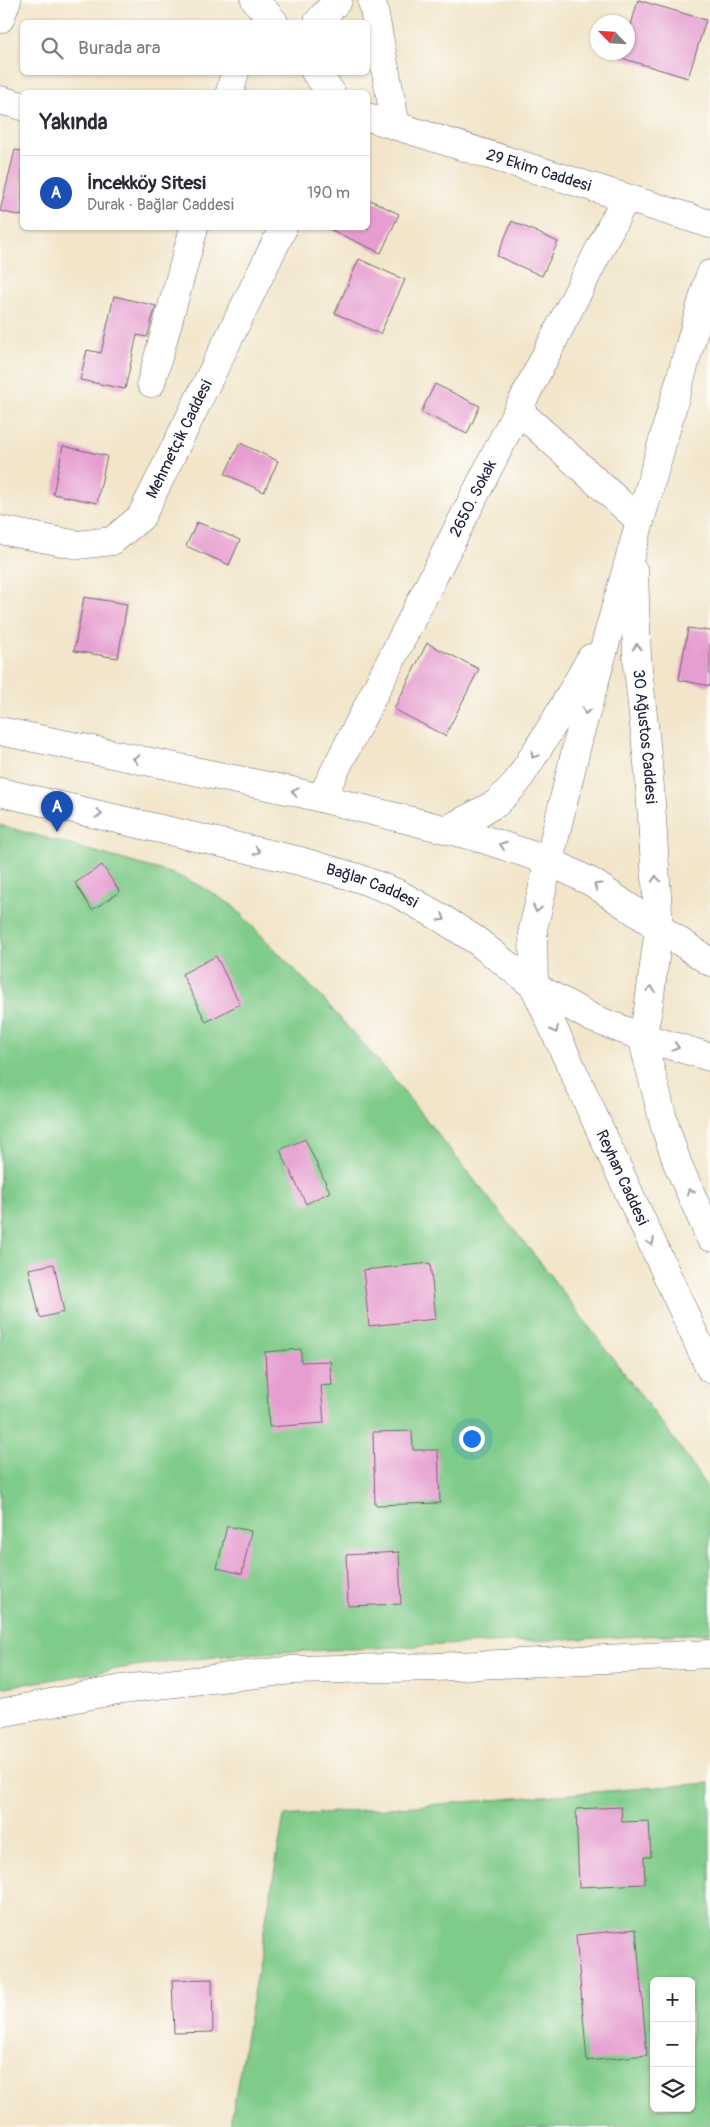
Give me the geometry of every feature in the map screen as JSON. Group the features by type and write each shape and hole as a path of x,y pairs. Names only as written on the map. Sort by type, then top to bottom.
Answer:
{"street":[{"path":"0,19 6,0"},
{"path":"249,20 254,0"},
{"path":"254,0 272,20"},
{"path":"320,20 338,0"},
{"path":"372,0 396,126"},
{"path":"230,90 234,75"},
{"path":"317,75 329,90"},
{"path":"0,100 20,105"},
{"name":"29 Ekim Caddesi","path":"370,118 625,199 710,224"},
{"name":"2650. Sokak","path":"321,798 625,199"},
{"path":"151,383 193,230"},
{"name":"Mehmetçik Caddesi","path":"0,530 78,545 112,541 141,517 282,230"},
{"name":"30 Ağustos Caddesi","path":"534,986 533,929 579,737 710,274"},
{"path":"518,410 636,534"},
{"name":"30 Ağustos Caddesi","path":"636,534 637,658 649,773 659,928 648,1010 642,1037"},
{"path":"448,829 497,803 517,782 554,723 612,622"},
{"path":"0,731 321,798 448,829 549,861 593,882 710,962"},
{"name":"Bağlar Caddesi","path":"0,792 300,861 358,878 397,893 438,916 477,941 534,986 592,1018 642,1037 710,1057"},
{"name":"Reyhan Caddesi","path":"534,986 710,1369"},
{"path":"642,1037 665,1127 678,1165 710,1237"},
{"path":"0,1713 122,1690 293,1670 436,1667 710,1654"}],"green space":[{"path":"0,825 174,874 201,886 232,905 325,1001 392,1077 543,1266 682,1450 710,1492 710,1633 240,1654 142,1665 0,1688"},
{"path":"710,1783 710,2127 230,2127 284,1816"}],"building":[{"path":"638,0 706,20 688,78 628,60 635,60 634,15"},
{"path":"15,150 20,151 20,216 0,211"},
{"path":"370,200 399,214 381,253 331,230 370,230"},
{"path":"512,221 558,242 542,276 497,256"},
{"path":"359,259 405,280 380,334 335,313"},
{"path":"114,296 156,306 147,337 137,335 125,389 80,380 87,350 101,353"},
{"path":"435,384 480,406 467,434 421,412"},
{"path":"240,443 278,461 264,492 225,474"},
{"path":"63,446 107,456 97,503 53,494"},
{"path":"197,522 240,540 229,565 186,546"},
{"path":"84,597 127,604 118,658 74,651"},
{"path":"688,628 710,631 710,686 679,680"},
{"path":"427,643 479,669 445,736 394,709"},
{"path":"102,865 120,892 92,910 75,883"},
{"path":"216,956 240,1004 206,1022 182,974"},
{"path":"305,1139 330,1192 306,1204 280,1150"},
{"path":"430,1263 436,1319 369,1326 363,1270"},
{"path":"54,1264 64,1312 40,1318 29,1269"},
{"path":"301,1349 301,1362 330,1361 332,1385 321,1386 324,1423 269,1427 265,1352"},
{"path":"412,1431 413,1450 438,1450 440,1503 375,1505 373,1432"},
{"path":"227,1526 251,1531 242,1574 217,1568"},
{"path":"399,1552 401,1604 348,1606 346,1555"},
{"path":"621,1807 622,1822 649,1821 651,1857 644,1857 645,1884 579,1887 576,1809"},
{"path":"636,1929 647,2055 587,2061 576,1935"},
{"path":"212,1979 213,2032 174,2033 172,1980"}],"place":[{"name":"İncekköy Sitesi","path":"57,832"}]}
